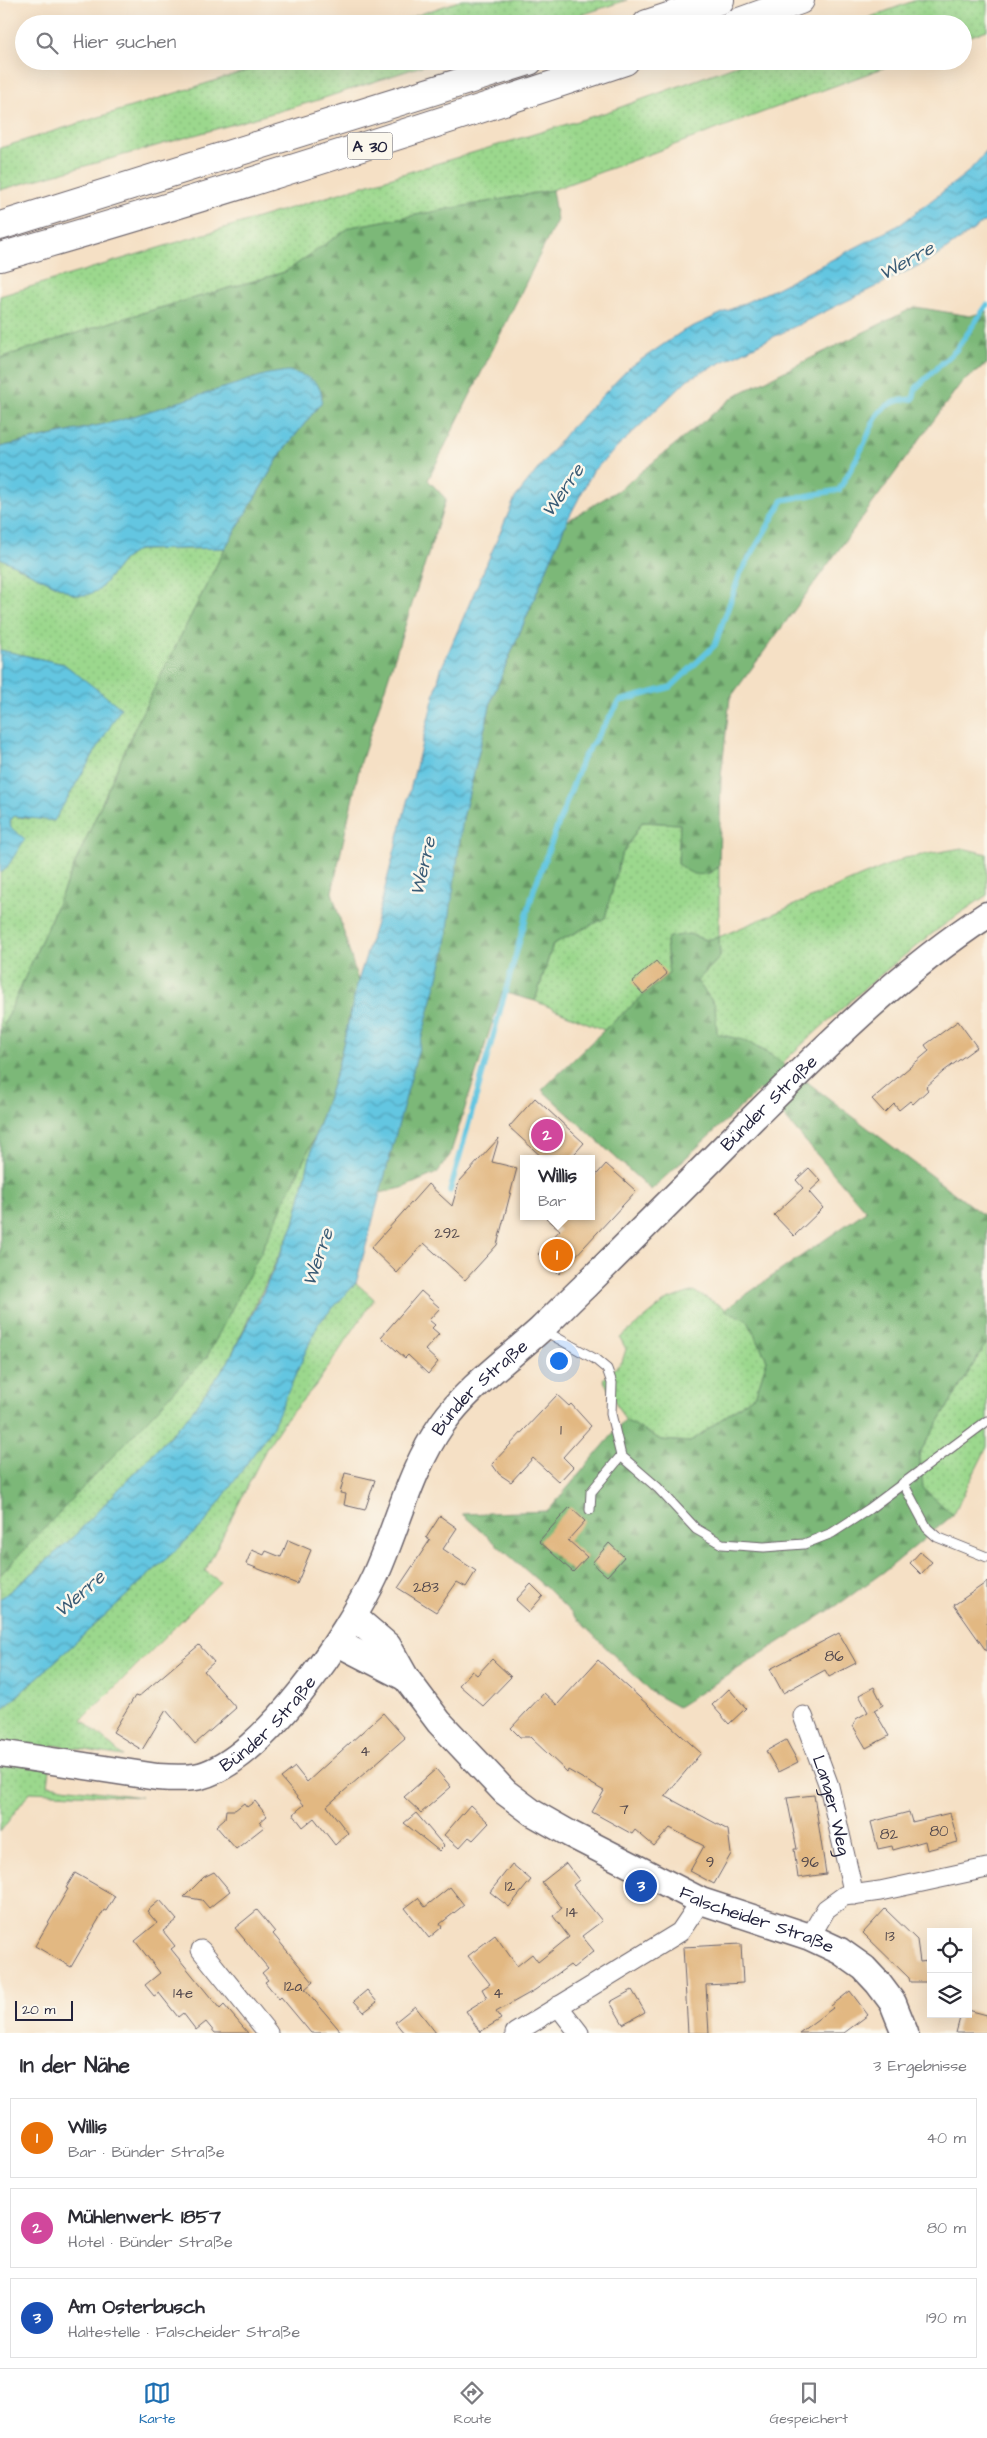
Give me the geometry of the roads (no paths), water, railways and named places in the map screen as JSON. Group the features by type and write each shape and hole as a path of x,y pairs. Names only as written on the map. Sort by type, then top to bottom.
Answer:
{"highway":[{"path":"674,15 720,0"},
{"path":"759,15 800,0"},
{"name":"A 30","path":"0,226 500,70"},
{"name":"A 30","path":"0,257 114,225 380,143 598,70"}],"main road":[{"name":"Bünder Straße","path":"0,1753 157,1777 200,1776 214,1770 252,1745 316,1675 354,1617 375,1576 411,1480 443,1423 494,1369 541,1328 803,1068 880,998 963,931 987,915"},
{"name":"Falscheider Straße","path":"354,1617 388,1646 406,1678 439,1722 505,1792 533,1813 570,1834 701,1901 810,1937 840,1951 868,1973 893,2003 905,2033"},
{"name":"Falscheider Straße","path":"338,1643 406,1678"}],"street":[{"name":"Langer Weg","path":"802,1716 829,1786 854,1895"},
{"path":"810,1937 826,1909 844,1896 880,1892 987,1868"},
{"path":"515,2033 680,1932 701,1901"},
{"path":"200,1950 268,2033"},
{"path":"558,2006 579,2033"}],"lane":[{"path":"541,1328 550,1335 595,1359 606,1369 612,1383 611,1414 621,1456 658,1488 696,1530 722,1544 764,1547 804,1544 832,1533 987,1421"},
{"path":"590,1510 591,1492 621,1456"},
{"path":"903,1483 927,1528 937,1537 987,1557"}],"water":[{"name":"Werre","path":"987,151 987,220 934,258 688,379 593,471 567,521 492,698 463,818 445,951 356,1283 318,1324 272,1428 204,1524 0,1712 0,1599 74,1536 186,1419 228,1362 261,1297 294,1224 315,1136 337,1070 358,981 376,923 441,669 515,498 568,431 629,368 683,331 775,289 901,224 968,172"},
{"path":"288,371 313,381 320,390 322,396 321,403 282,452 225,548 137,550 124,559 99,590 87,595 75,595 0,558 0,447 118,421 268,374"},
{"path":"0,650 64,664 121,708 54,821 14,816 10,821 11,828 25,839 6,869 0,873"}],"waterway":[{"path":"450,1191 534,889 583,758 620,701 671,687 715,645 740,574 783,500 839,490 879,413 891,403 913,399 916,388 956,350 987,305"}],"place":[{"name":"Mühlenwerk 1857","path":"547,1135"},
{"name":"Willis","path":"557,1255"},
{"name":"Am Osterbusch","path":"641,1886"}]}
